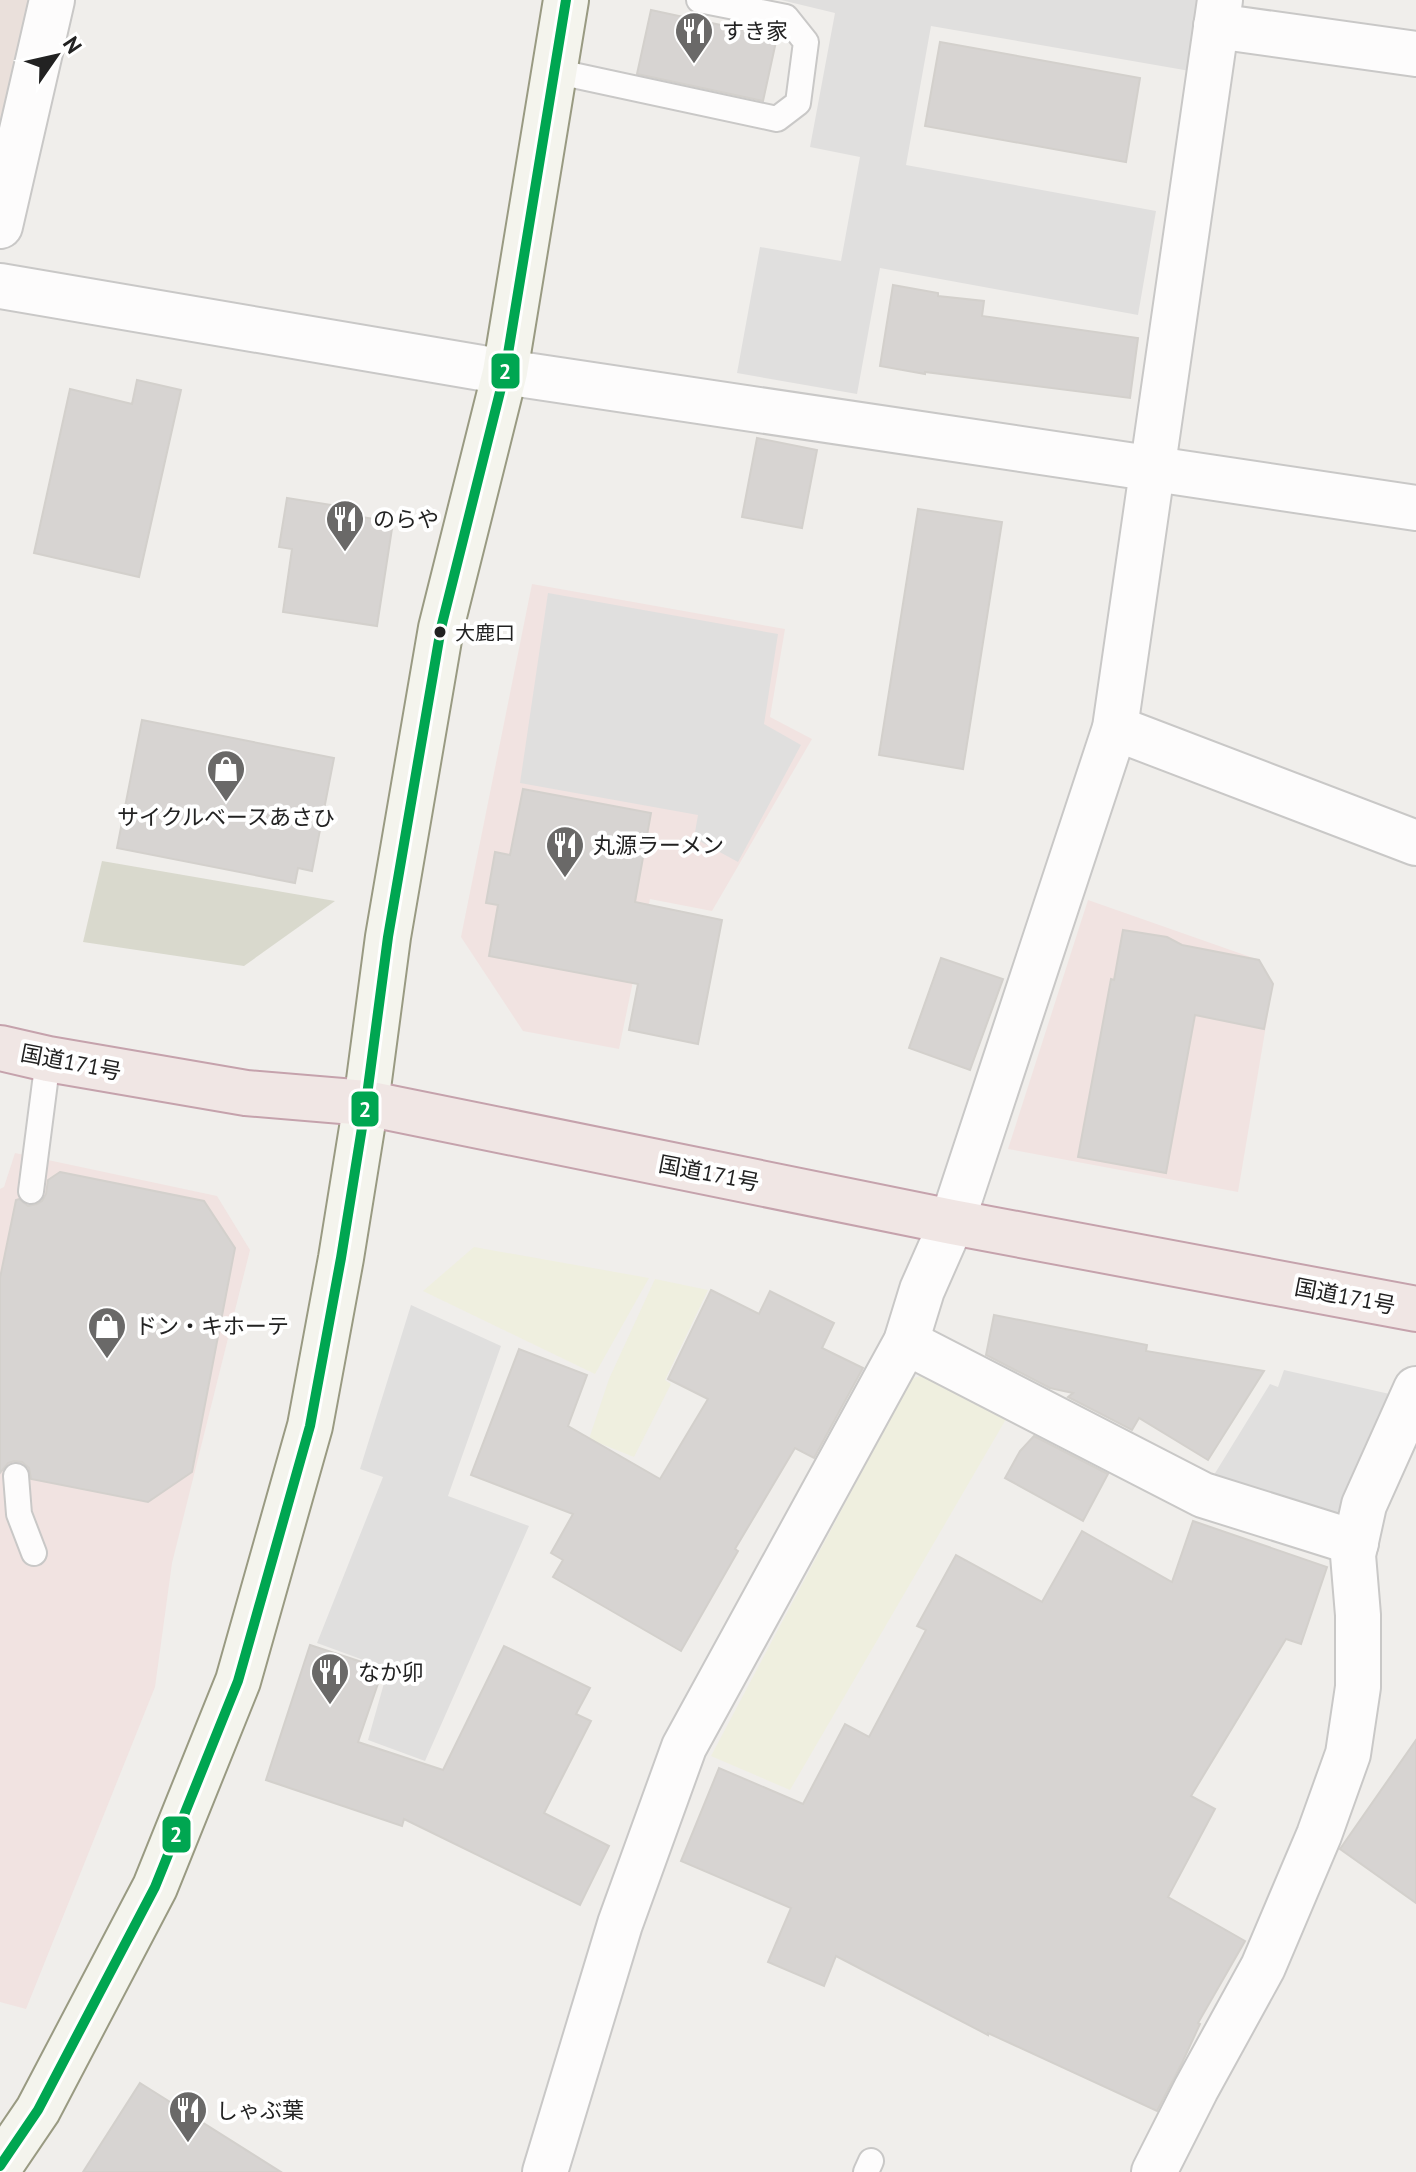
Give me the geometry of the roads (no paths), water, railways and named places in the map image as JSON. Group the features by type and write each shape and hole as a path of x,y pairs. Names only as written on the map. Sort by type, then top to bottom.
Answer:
{"highway":[{"name":"国道171号","path":"0,1048 246,1093 366,1103 952,1222 1416,1309"}],"main road":[{"path":"0,2166 38,2110 155,1887 238,1681 310,1426 341,1258 388,937 441,628 505,372 566,0"}],"street":[{"path":"0,226 52,0"},
{"path":"545,2172 620,1924 684,1747 906,1342 922,1290 952,1222 1115,728 1218,13 1416,54"},
{"path":"0,286 505,372 1416,508"},
{"path":"1115,728 1416,843"},
{"path":"906,1342 1203,1495 1356,1543"},
{"path":"1154,2172 1263,1967 1319,1835 1348,1754 1358,1687 1358,1615 1353,1555 1364,1505 1416,1389"}],"lane":[{"path":"554,71 777,119 798,103 806,42 786,17 699,0"},
{"path":"31,1191 48,1059"},
{"path":"16,1476 19,1514 34,1553"}],"place":[{"name":"すき家","path":"694,65"},
{"name":"のらや","path":"345,553"},
{"name":"大鹿口","path":"440,632"},
{"name":"サイクルベースあさひ","path":"226,803"},
{"name":"丸源ラーメン","path":"565,879"},
{"name":"ドン・キホーテ","path":"107,1360"},
{"name":"なか卯","path":"330,1706"},
{"name":"しゃぶ葉","path":"188,2144"}]}
